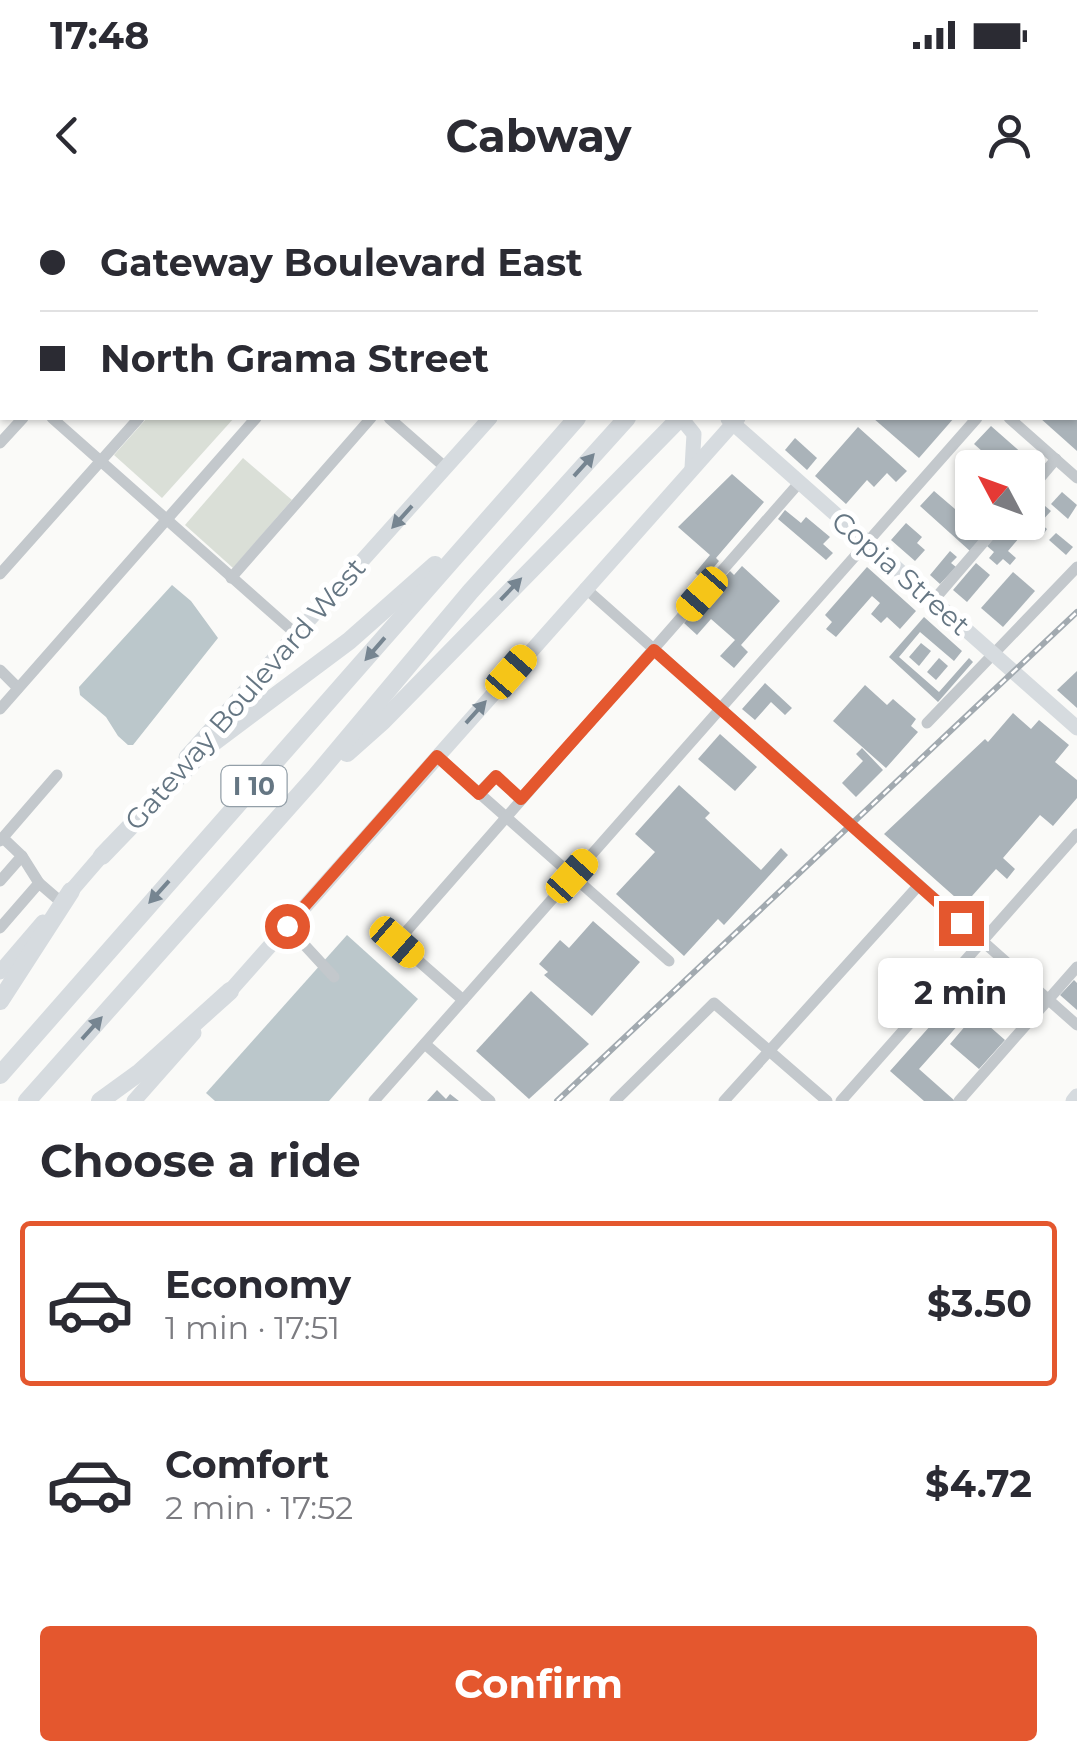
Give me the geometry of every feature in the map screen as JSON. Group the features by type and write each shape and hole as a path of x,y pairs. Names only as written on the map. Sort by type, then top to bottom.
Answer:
{"highway":[{"name":"I 10","path":"0,1075 575,420"},
{"name":"I 10","path":"27,1101 314,777 470,592 625,420"},
{"path":"314,777 382,722 679,420"},
{"path":"102,856 206,748 349,642 508,496"},
{"path":"0,1001 66,897"},
{"path":"100,1101 150,1064 230,991"}],"main road":[{"name":"Gateway Boulevard West","path":"1,969 488,420"},
{"path":"683,420 694,434 692,468"},
{"path":"144,1098 230,991 732,420"},
{"name":"Copia Street","path":"732,420 1077,728"}],"street":[{"path":"0,443 21,420"},
{"path":"54,420 296,634"},
{"path":"0,574 137,420"},
{"path":"0,708 254,420"},
{"path":"231,578 370,420"},
{"path":"391,420 446,468"},
{"path":"374,1101 975,420"},
{"path":"1011,420 1077,478"},
{"path":"1045,472 1056,459"},
{"path":"463,1000 397,942 799,483"},
{"path":"933,600 985,540"},
{"path":"927,723 1077,567"},
{"path":"586,588 1077,1025"},
{"path":"0,670 18,688"},
{"path":"437,756 669,962"},
{"path":"57,776 1,840 22,856 39,883 66,897"},
{"path":"479,794 496,776 521,799"},
{"path":"841,1101 1077,834"},
{"path":"0,881 22,856"},
{"path":"0,928 39,883"},
{"path":"724,1101 919,886"},
{"path":"287,926 334,977"},
{"path":"959,1101 1077,967"},
{"path":"615,1101 714,1002 827,1101"},
{"path":"425,1044 490,1101"}],"shaded area":[{"path":"145,420 232,420 162,498 114,455"},
{"path":"243,458 292,500 233,568 185,525"},
{"path":"172,585 191,601 218,638 133,745 128,745 106,717 80,695 79,687"},
{"path":"347,935 418,999 329,1101 215,1101 206,1093"}],"building":[{"path":"875,420 952,420 919,458"},
{"path":"1042,420 1077,420 1077,451"},
{"path":"991,426 1018,450 981,450 974,444"},
{"path":"858,427 907,471 896,482 887,473 874,487 867,480 846,504 815,476"},
{"path":"795,438 817,458 807,470 785,450"},
{"path":"732,474 764,502 716,558 719,561 703,580 695,573 710,555 678,527"},
{"path":"934,491 955,509 955,538 920,506"},
{"path":"1062,492 1077,505 1068,519 1051,504"},
{"path":"785,510 801,523 806,517 830,537 823,544 833,553 826,560 778,519"},
{"path":"906,523 922,537 917,543 925,550 915,561 891,540"},
{"path":"1056,533 1073,547 1066,555 1049,540"},
{"path":"958,540 979,540 970,551"},
{"path":"992,540 1017,540 1008,551 1016,558 1010,565 1003,559 997,565 989,558 994,552 987,546"},
{"path":"950,551 957,557 951,563 956,567 940,584 930,575"},
{"path":"976,563 990,575 967,602 953,590"},
{"path":"742,566 780,601 741,645 748,652 734,668 720,656 735,640 711,619 697,635 684,623 730,571 734,575"},
{"path":"867,567 916,611 900,629 887,617 881,623 871,614 880,603 872,596 836,637 826,629 832,622 825,615"},
{"path":"1013,572 1035,591 1003,627 981,608"},
{"path":"924,617 962,651 954,661 920,632 899,657 939,692 969,658 973,662 938,702 889,657"},
{"path":"921,643 931,651 919,666 909,657"},
{"path":"939,658 948,666 936,680 927,672"},
{"path":"1077,671 1077,708 1057,690"},
{"path":"765,683 792,708 785,715 771,702 755,720 742,709"},
{"path":"865,685 887,705 893,699 916,719 911,726 918,732 886,768 833,721"},
{"path":"1013,713 1031,729 1039,720 1069,745 1055,762 1077,780 1077,798 1053,826 1040,815 1003,858 1015,869 1007,879 996,869 964,905 884,834 985,739 988,742"},
{"path":"720,734 757,767 735,791 698,759"},
{"path":"862,748 883,770 856,797 842,783 863,761 856,754"},
{"path":"679,785 710,813 705,818 761,870 781,848 788,855 724,925 718,919 684,956 616,894 655,852 635,834"},
{"path":"593,921 640,962 592,1016 544,975 548,972 539,964 560,940 569,948"},
{"path":"1074,980 1077,983 1077,1010 1060,995"},
{"path":"967,985 1002,1015 993,1026 958,995"},
{"path":"531,991 589,1044 529,1099 476,1051"},
{"path":"956,997 1005,1040 979,1069 950,1044 972,1018 968,1014 919,1069 955,1101 924,1101 890,1071"},
{"path":"437,1090 446,1099 450,1094 459,1101 427,1101"}],"railway":[{"path":"557,1101 1077,612"}],"route":[{"path":"287,926 437,756 479,794 496,776 521,799 654,650 961,923"}]}
